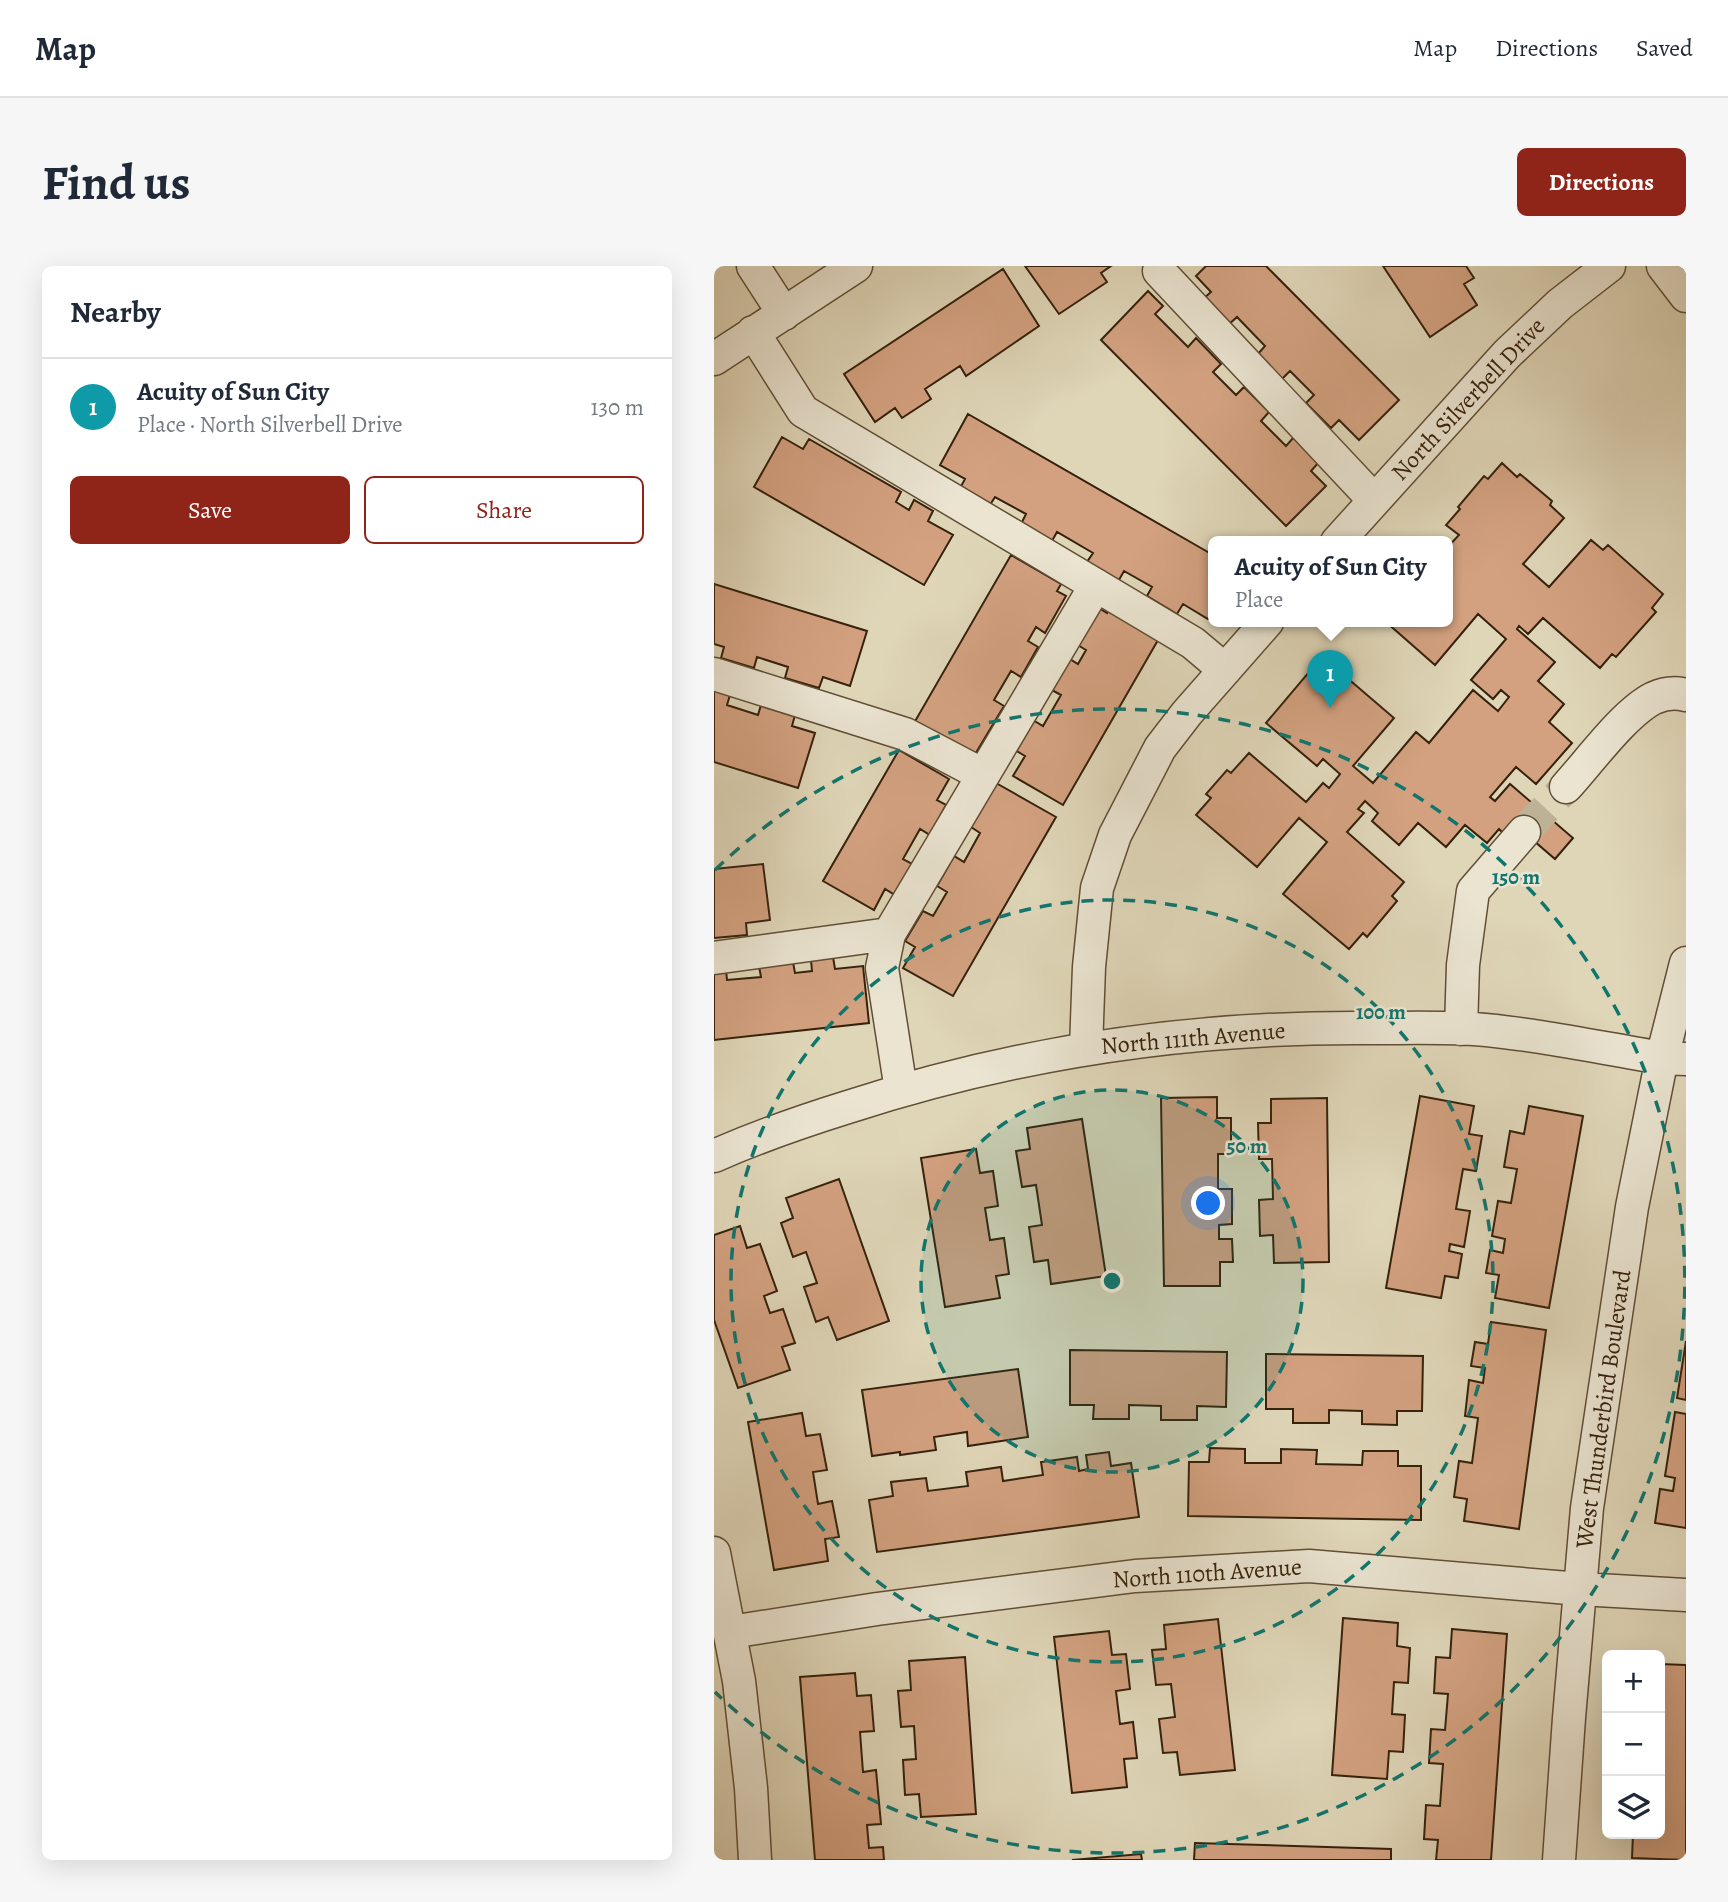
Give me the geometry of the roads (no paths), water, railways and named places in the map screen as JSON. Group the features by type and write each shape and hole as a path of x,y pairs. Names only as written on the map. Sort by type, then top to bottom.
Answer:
{"street":[{"path":"753,266 785,314"},
{"path":"714,359 856,266"},
{"name":"North Silverbell Drive","path":"1342,536 1525,335 1609,266"},
{"path":"1664,266 1686,296"},
{"path":"1159,271 1374,500"},
{"path":"753,332 803,411 1193,643 1225,670"},
{"path":"901,1090 882,968 889,934 1096,585"},
{"path":"1086,1048 1089,967 1097,888 1115,835 1160,748 1262,627"},
{"path":"714,674 905,734 983,775"},
{"path":"1566,787 1638,709 1664,694 1686,695"},
{"path":"1461,1029 1463,965 1473,891 1524,832"},
{"path":"714,958 889,934"},
{"name":"West Thunderbird Boulevard","path":"1559,1860 1587,1508 1632,1207 1674,1058 1686,963"},
{"name":"North 111th Avenue","path":"714,1156 819,1116 901,1090 995,1066 1086,1048 1269,1028 1461,1029 1674,1058"},
{"path":"714,1553 740,1681 755,1860"},
{"name":"North 110th Avenue","path":"731,1632 877,1609 1135,1576 1309,1566 1580,1589 1686,1595"}],"tunnel":[{"path":"1524,832 1566,787"}],"place":[{"name":"Acuity of Sun City","path":"1330,708"}]}
